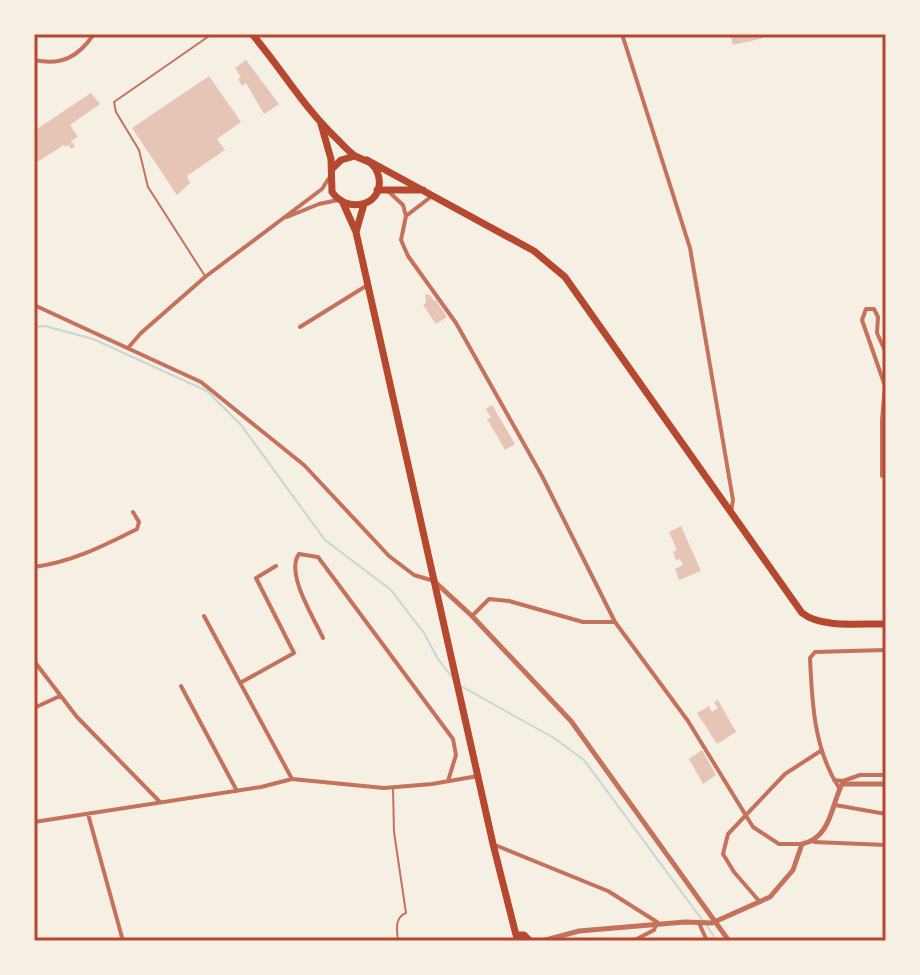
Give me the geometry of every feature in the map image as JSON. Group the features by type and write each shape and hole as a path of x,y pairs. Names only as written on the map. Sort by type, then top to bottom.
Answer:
{"main road":[{"path":"252,34 321,124 355,156 430,193 534,251 565,277 793,603 808,618 823,622 886,624"},
{"path":"321,124 329,150 332,192 341,202 356,232 516,935"},
{"path":"330,174 341,160 355,156"},
{"path":"367,160 378,173 381,190"},
{"path":"341,202 357,206 364,204 381,190 430,193"},
{"path":"356,232 364,204"},
{"path":"509,941 516,935 524,935 530,941"}],"street":[{"path":"34,60 47,62 72,58 94,34"},
{"path":"622,34 690,248 733,500 731,512"},
{"path":"128,348 205,277 322,189 330,174"},
{"path":"381,190 398,198 403,205 406,216 401,240 408,256 456,323 542,476 615,622 688,721 745,817 753,827 779,844 886,845"},
{"path":"406,216 430,193"},
{"path":"275,224 313,206 341,202"},
{"path":"300,327 368,285"},
{"path":"34,305 201,382 304,465 389,556 414,575 435,582 472,616 571,721 729,941"},
{"path":"882,476 885,386 862,320 866,309 874,309 878,317 877,333 886,353"},
{"path":"34,567 54,565 84,555 137,529 139,522 133,512"},
{"path":"323,638 295,575 295,562 299,554 318,557 453,739 456,755 448,781"},
{"path":"240,683 294,653 256,578 276,566"},
{"path":"472,616 489,599 509,601 583,622 615,622"},
{"path":"204,616 292,779"},
{"path":"886,650 812,655 814,725 834,780 841,785 886,784"},
{"path":"34,661 77,717 161,803"},
{"path":"181,686 237,791"},
{"path":"34,708 60,696"},
{"path":"760,902 723,854 728,834 785,774 822,750"},
{"path":"814,842 831,817 841,785 860,775 886,775"},
{"path":"34,822 237,791 292,779 359,787 393,787 478,776"},
{"path":"835,805 886,814"},
{"path":"88,814 123,941"},
{"path":"493,844 608,891 658,925"},
{"path":"542,941 579,931 714,923 770,897 793,870 802,844"},
{"path":"699,923 707,941"},
{"path":"633,941 658,925"}],"lane":[{"path":"205,277 148,187 139,150 116,112 114,102 212,34"},
{"path":"393,787 394,832 406,913 397,921 398,941"}],"building":[{"path":"763,34 764,38 733,45 731,37"},
{"path":"246,60 279,104 264,114 246,83 242,86 238,79 241,77 235,68"},
{"path":"209,76 241,122 217,139 225,150 187,176 190,183 177,195 132,128"},
{"path":"91,93 100,104 70,125 78,137 71,141 75,146 71,149 69,145 64,145 34,164 34,131"},
{"path":"425,294 436,300 447,317 436,324 423,305 426,303"},
{"path":"492,405 515,444 505,450 487,419 491,418 486,409"},
{"path":"681,526 701,571 679,580 675,569 683,565 680,559 676,560 673,552 677,550 669,532"},
{"path":"718,700 736,732 717,744 697,713 709,706 712,712 718,708 714,702"},
{"path":"702,750 716,775 703,784 689,759"}],"waterway":[{"path":"34,327 45,326 93,339 207,391 241,425 325,540 391,590 455,681"},
{"path":"459,685 554,738 584,760 703,921"},
{"path":"707,926 717,941"}]}
